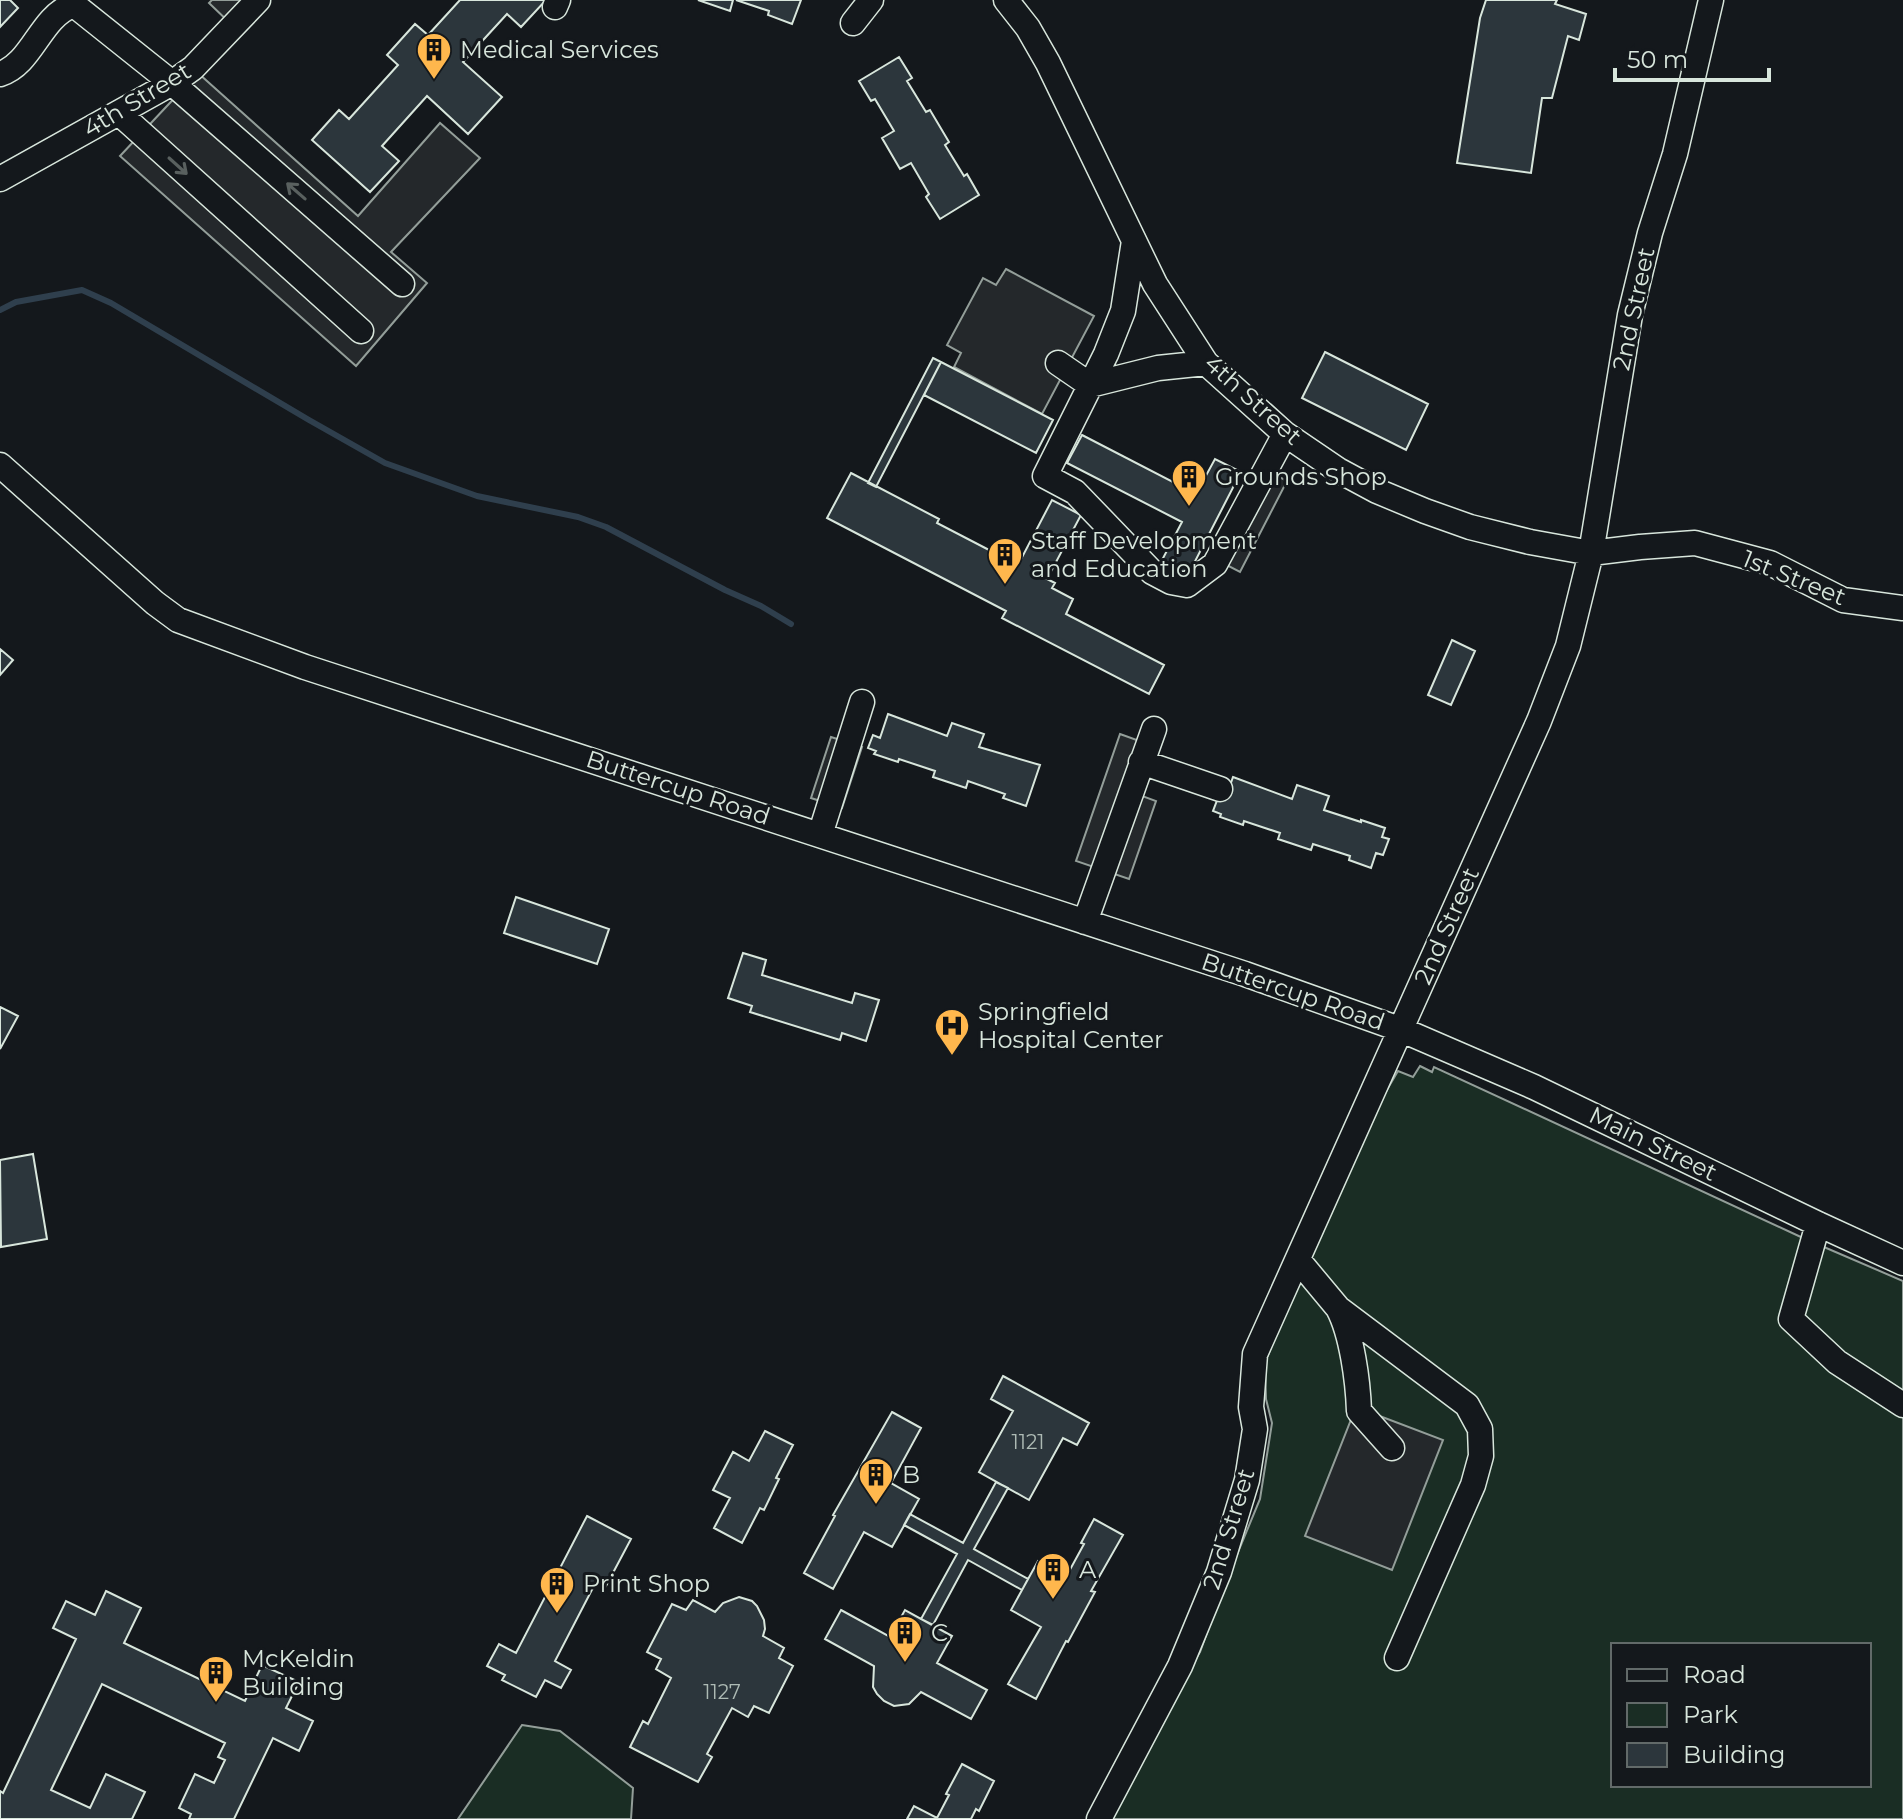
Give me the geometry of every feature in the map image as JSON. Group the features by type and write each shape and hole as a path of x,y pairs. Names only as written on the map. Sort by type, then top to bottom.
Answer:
{"street":[{"name":"4th Street","path":"0,179 172,83 193,68 258,0"},
{"path":"853,23 871,0"},
{"name":"4th Street","path":"1006,0 1028,28 1048,63 1155,284 1206,363 1285,434 1338,470 1377,491 1470,527 1591,553"},
{"name":"2nd Street","path":"1099,1819 1180,1666 1219,1572 1247,1480 1255,1429 1251,1407 1255,1354 1539,721 1568,646 1591,553 1630,315 1650,233 1675,154 1711,0"},
{"path":"0,74 10,70 57,14 71,6 78,8 172,83 402,284"},
{"path":"120,114 361,331"},
{"path":"1134,241 1123,311 1106,354 1045,476 1075,492 1152,572 1171,582 1187,585 1215,564 1285,434"},
{"path":"1058,363 1090,385 1158,368 1206,363"},
{"name":"Buttercup Road","path":"0,465 178,620 305,667 1245,974 1402,1030"},
{"name":"1st Street","path":"1591,553 1695,543 1770,563 1843,600 1903,608"},
{"path":"820,835 862,702"},
{"path":"1085,922 1154,729"},
{"path":"1141,762 1220,789"},
{"name":"Main Street","path":"1402,1030 1534,1087 1903,1263"},
{"path":"1818,1224 1791,1319 1837,1362 1903,1405"},
{"path":"1298,1260 1338,1308 1344,1320 1358,1390 1359,1411 1392,1448"},
{"path":"1338,1308 1467,1405 1480,1429 1481,1456 1473,1485 1397,1658"}],"green space":[{"path":"1420,1066 1432,1072 1434,1067 1903,1281 1903,1819 1106,1819 1166,1707 1200,1652 1260,1499 1272,1423 1266,1399 1265,1363 1378,1105 1398,1071 1413,1077"},
{"path":"522,1725 560,1731 633,1788 631,1819 458,1819"}],"shaded area":[{"path":"212,0 258,0 233,26 209,3"},
{"path":"198,73 358,216 440,123 480,158 391,252 427,283 356,366 120,156"},
{"path":"1006,269 1094,316 1042,414 954,367 961,353 947,345 983,278 996,285"},
{"path":"1266,470 1287,481 1240,572 1217,560"},
{"path":"1120,734 1148,744 1131,792 1156,801 1129,879 1076,861"},
{"path":"831,737 862,747 842,808 811,798"},
{"path":"1356,1407 1443,1440 1392,1570 1305,1536"}],"building":[{"path":"0,0 10,0 18,8 0,27"},
{"name":"Medical Services","path":"460,0 546,0 521,27 507,14 463,62 502,97 468,134 427,96 382,146 399,161 370,192 312,140 339,110 349,119 398,65 387,55 415,24 428,35"},
{"path":"698,0 733,0 730,11"},
{"path":"736,0 801,0 792,24 768,15 769,11"},
{"path":"1486,0 1557,0 1555,4 1586,14 1579,40 1568,36 1552,98 1542,98 1531,173 1457,163 1480,18"},
{"path":"899,57 912,78 907,81 926,112 930,110 949,142 945,145 979,195 940,219 911,163 900,169 882,138 894,131 875,99 871,101 859,81"},
{"path":"1325,352 1428,404 1406,450 1302,398"},
{"path":"933,358 941,362 876,487 868,483"},
{"path":"941,362 1053,420 1036,453 924,395"},
{"name":"Grounds Shop","path":"1082,435 1196,494 1215,459 1241,472 1188,575 1161,562 1182,522 1067,463"},
{"name":"Staff Development and Education","path":"851,473 1018,565 1052,500 1081,515 1047,579 1055,583 1052,588 1073,599 1066,614 1164,665 1149,694 1002,618 1006,611 827,518"},
{"path":"1452,640 1475,651 1451,705 1428,695"},
{"path":"0,649 13,660 0,675"},
{"path":"888,714 947,736 952,723 984,734 979,747 1040,765 1026,806 1003,798 1005,794 968,781 966,788 933,777 935,771 874,754 876,751 868,748 873,735 880,738"},
{"path":"1233,777 1292,799 1297,785 1329,796 1324,810 1385,828 1382,837 1389,839 1383,855 1376,853 1371,868 1349,860 1350,856 1313,844 1311,850 1278,839 1280,833 1220,817 1221,814 1213,811 1218,798 1225,800"},
{"path":"516,897 609,929 597,964 504,933"},
{"path":"743,953 766,960 762,975 852,1003 855,993 879,1000 866,1041 842,1033 840,1040 750,1012 752,1006 728,998"},
{"path":"0,1007 18,1016 0,1049"},
{"path":"33,1154 47,1239 1,1247 0,1160"},
{"path":"1003,1376 1089,1423 1077,1445 1063,1438 1029,1500 979,1472 1013,1411 991,1399"},
{"name":"B","path":"892,1412 921,1428 891,1483 919,1499 892,1547 864,1532 833,1589 804,1573"},
{"path":"765,1431 793,1445 764,1510 760,1508 742,1543 714,1528 730,1498 713,1490 733,1452 749,1461"},
{"path":"996,1482 1008,1488 974,1549 1028,1579 1022,1590 968,1560 933,1625 921,1619 957,1554 904,1525 910,1514 963,1543"},
{"name":"Print Shop","path":"587,1516 631,1539 606,1586 597,1580 555,1661 571,1670 561,1688 545,1680 536,1697 502,1680 505,1675 487,1666 499,1644 516,1653"},
{"name":"A","path":"1094,1519 1123,1535 1036,1699 1008,1684 1041,1627 1011,1610 1038,1561 1066,1577"},
{"name":"McKeldin Building","path":"106,1591 141,1608 124,1643 245,1701 262,1665 299,1682 286,1708 313,1721 299,1751 273,1738 234,1819 189,1819 191,1814 179,1808 195,1774 214,1783 225,1760 218,1757 225,1743 102,1684 51,1790 90,1808 106,1774 145,1792 132,1819 0,1819 0,1791 3,1793 76,1639 53,1628 66,1601 95,1615"},
{"path":"739,1597 757,1606 764,1620 763,1636 784,1648 779,1658 793,1666 769,1713 754,1706 748,1717 732,1708 707,1754 712,1757 698,1782 630,1747 643,1721 648,1724 671,1678 656,1669 661,1659 647,1652 672,1604 686,1610 693,1600 715,1612 723,1603"},
{"name":"C","path":"841,1610 890,1637 905,1610 952,1636 937,1663 987,1690 971,1719 921,1692 909,1704 894,1706 884,1701 873,1687 874,1666 825,1639"},
{"path":"962,1764 994,1781 979,1811 976,1809 971,1819 907,1819 914,1806 937,1818"}],"waterway":[{"path":"0,310 16,302 82,290 111,303 385,463 477,496 578,517 606,527 791,624"}],"place":[{"name":"Medical Services","path":"434,81"},
{"name":"Grounds Shop","path":"1189,508"},
{"name":"Staff Development and Education","path":"1005,586"},
{"name":"Springfield Hospital Center","path":"952,1057"},
{"name":"B","path":"876,1506"},
{"name":"A","path":"1053,1601"},
{"name":"Print Shop","path":"557,1615"},
{"name":"C","path":"905,1664"},
{"name":"McKeldin Building","path":"216,1704"}]}
